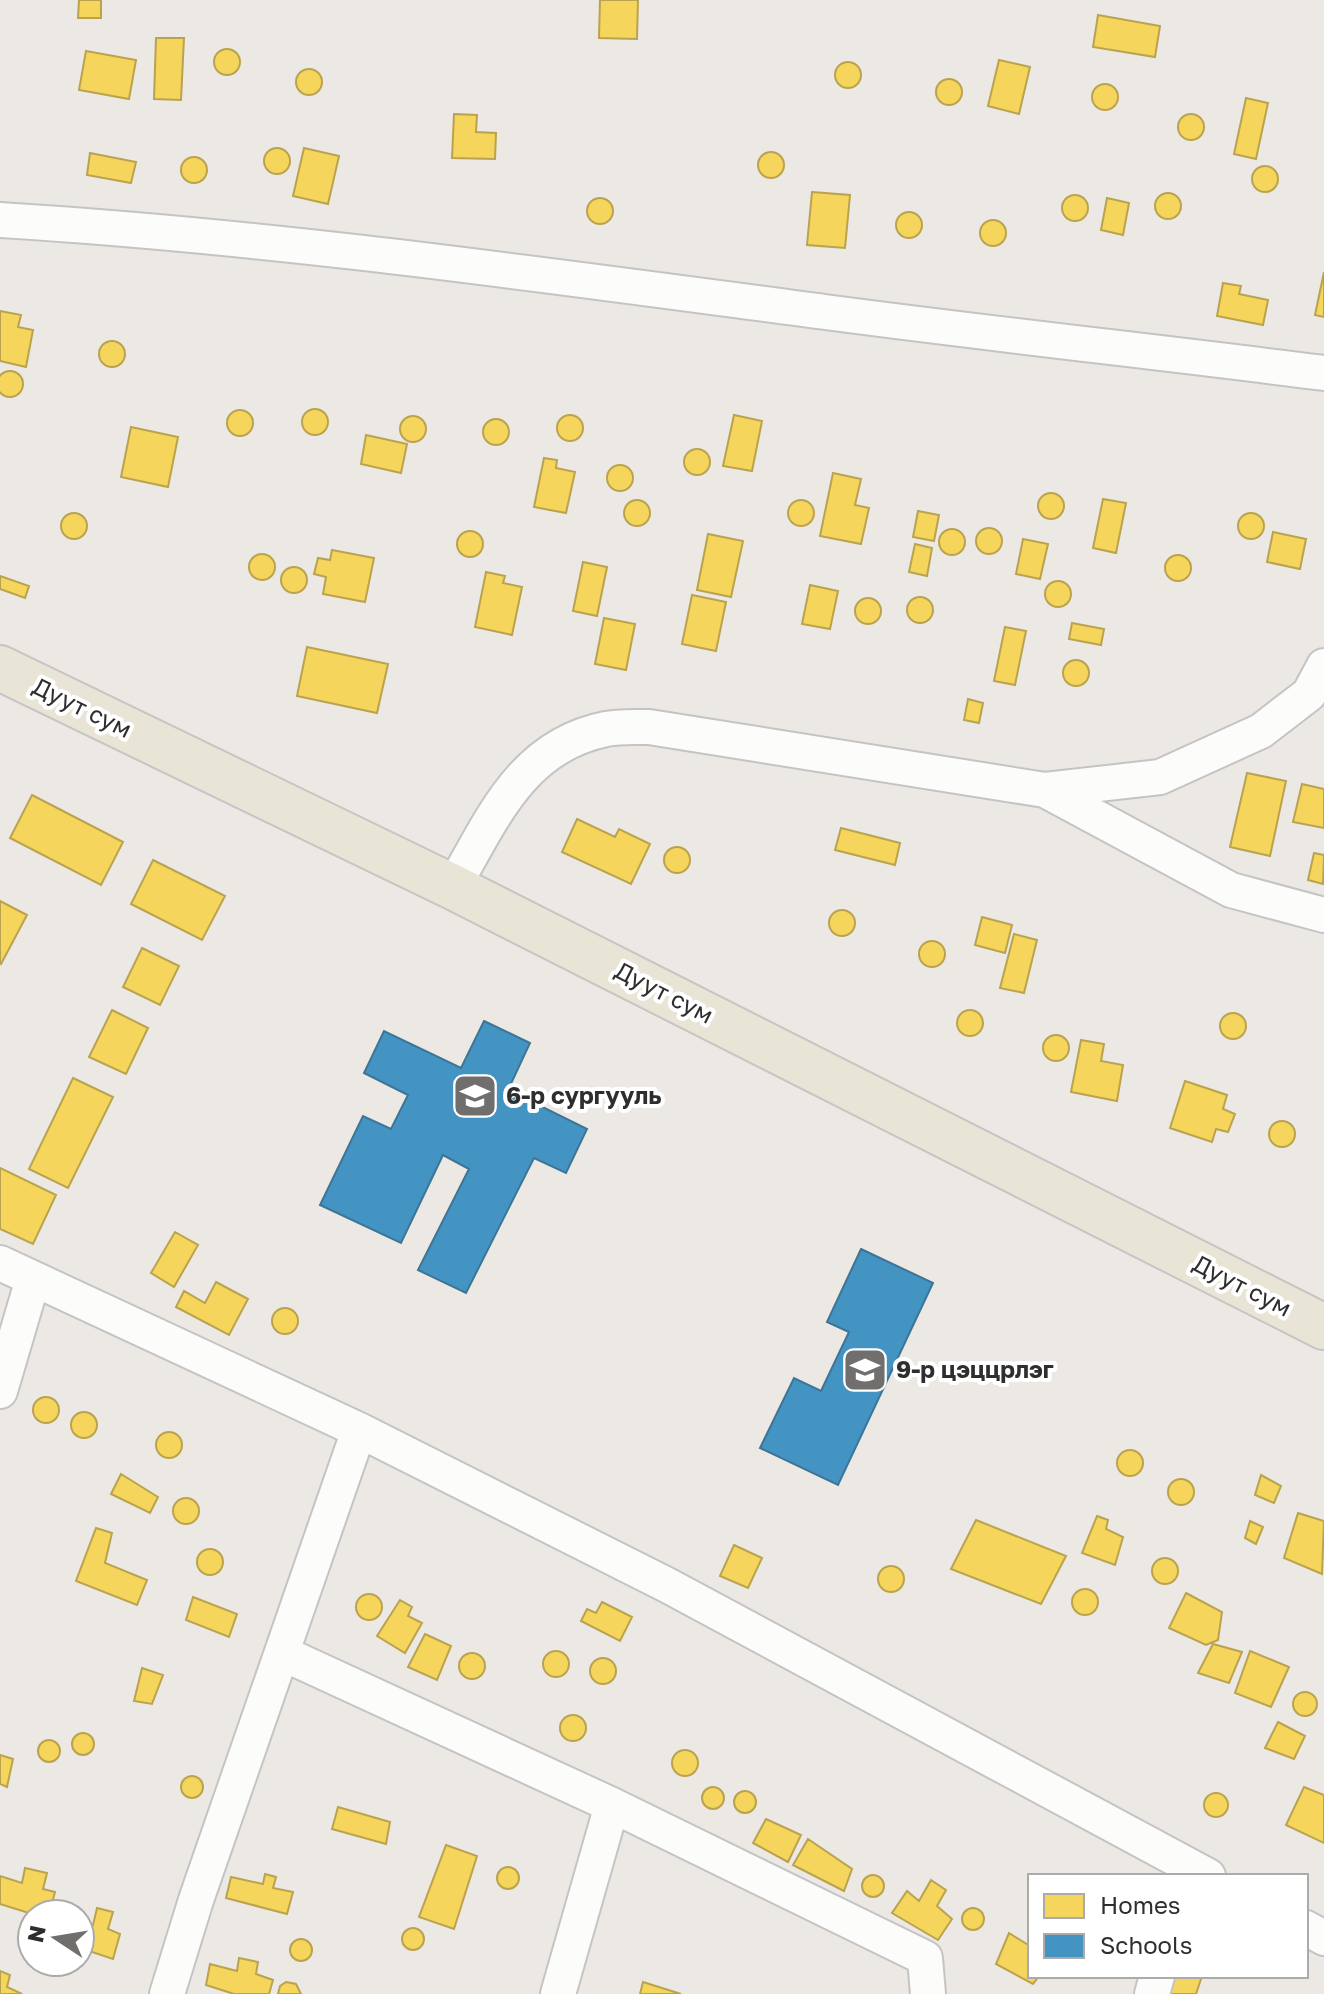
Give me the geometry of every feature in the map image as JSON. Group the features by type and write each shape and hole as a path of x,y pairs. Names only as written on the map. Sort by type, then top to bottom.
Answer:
{"main road":[{"name":"Дуут сум","path":"0,668 453,887 1320,1316"}],"street":[{"path":"0,220 104,227 428,259 1324,373"},
{"path":"453,887 504,799 530,767 561,745 605,729 649,727 1045,790 1160,777 1261,731 1319,686"},
{"path":"1045,790 1231,890 1324,915"},
{"path":"0,1263 359,1430 667,1585 1194,1873"},
{"path":"0,1391 33,1279"},
{"path":"167,1994 196,1900 359,1430"},
{"path":"282,1653 612,1805 925,1958 928,1994"},
{"path":"558,1994 612,1805"}],"building: Homes":[{"path":"79,0 101,0 101,18 78,18"},
{"path":"600,0 638,0 637,39 599,38"},
{"path":"1098,15 1160,26 1155,57 1093,47"},
{"path":"156,38 184,38 181,100 154,99"},
{"path":"227,49 236,53 240,62 236,71 227,75 218,71 214,62 218,53"},
{"path":"86,51 136,60 129,99 79,90"},
{"path":"999,60 1030,67 1019,114 988,106"},
{"path":"848,62 858,65 861,75 858,85 848,88 838,85 835,75 838,65"},
{"path":"309,69 319,72 322,82 319,92 309,95 299,92 296,82 299,72"},
{"path":"949,79 959,82 962,92 959,102 949,105 939,102 936,92 939,82"},
{"path":"1105,84 1114,88 1118,97 1114,106 1105,110 1096,106 1092,97 1096,88"},
{"path":"1246,98 1268,103 1256,159 1234,154"},
{"path":"454,114 477,115 476,132 496,133 495,159 452,158"},
{"path":"1191,114 1201,117 1204,127 1201,137 1191,140 1181,137 1178,127 1181,117"},
{"path":"277,148 287,151 290,161 287,171 277,174 267,171 264,161 267,151"},
{"path":"304,148 339,156 328,204 293,196"},
{"path":"771,152 781,155 784,165 781,175 771,178 761,175 758,165 761,155"},
{"path":"90,153 136,162 131,183 87,175"},
{"path":"194,157 204,160 207,170 204,180 194,183 184,180 181,170 184,160"},
{"path":"1265,166 1275,169 1278,179 1275,189 1265,192 1255,189 1252,179 1255,169"},
{"path":"812,192 850,195 845,248 807,245"},
{"path":"1168,193 1178,196 1181,206 1178,216 1168,219 1158,216 1155,206 1158,196"},
{"path":"1075,195 1085,198 1088,208 1085,218 1075,221 1065,218 1062,208 1065,198"},
{"path":"600,198 610,201 613,211 610,221 600,224 590,221 587,211 590,201"},
{"path":"1107,198 1129,203 1123,235 1101,230"},
{"path":"909,212 919,215 922,225 919,235 909,238 899,235 896,225 899,215"},
{"path":"993,220 1003,223 1006,233 1003,243 993,246 983,243 980,233 983,223"},
{"path":"1324,272 1324,317 1315,315"},
{"path":"1223,283 1241,286 1239,294 1268,300 1263,325 1217,316"},
{"path":"0,311 21,315 18,327 33,330 26,367 0,361"},
{"path":"112,341 122,344 125,354 122,364 112,367 102,364 99,354 102,344"},
{"path":"5,372 15,372 22,379 22,389 15,396 5,396 -1,390 -1,378"},
{"path":"315,409 325,412 328,422 325,432 315,435 305,432 302,422 305,412"},
{"path":"240,410 250,413 253,423 250,433 240,436 230,433 227,423 230,413"},
{"path":"570,415 580,418 583,428 580,438 570,441 560,438 557,428 560,418"},
{"path":"734,415 762,421 752,471 723,466"},
{"path":"413,416 423,419 426,429 423,439 413,442 403,439 400,429 403,419"},
{"path":"496,419 506,422 509,432 506,442 496,445 486,442 483,432 486,422"},
{"path":"131,427 178,437 168,487 121,477"},
{"path":"366,435 407,444 401,473 361,464"},
{"path":"697,449 707,452 710,462 707,472 697,475 687,472 684,462 687,452"},
{"path":"544,458 557,460 556,468 575,472 566,513 534,507"},
{"path":"620,465 630,468 633,478 630,488 620,491 610,488 607,478 610,468"},
{"path":"833,473 861,479 855,505 869,508 861,544 820,536"},
{"path":"1051,493 1061,496 1064,506 1061,516 1051,519 1041,516 1038,506 1041,496"},
{"path":"1103,499 1126,503 1116,553 1093,548"},
{"path":"637,500 647,503 650,513 647,523 637,526 627,523 624,513 627,503"},
{"path":"801,500 811,503 814,513 811,523 801,526 791,523 788,513 791,503"},
{"path":"918,511 939,515 934,541 913,537"},
{"path":"74,513 84,516 87,526 84,536 74,539 64,536 61,526 64,516"},
{"path":"1251,513 1261,516 1264,526 1261,536 1251,539 1241,536 1238,526 1241,516"},
{"path":"989,528 999,531 1002,541 999,551 989,554 979,551 976,541 979,531"},
{"path":"952,529 962,532 965,542 962,552 952,555 942,552 939,542 942,532"},
{"path":"470,531 480,534 483,544 480,554 470,557 460,554 457,544 460,534"},
{"path":"1273,532 1306,539 1300,569 1267,562"},
{"path":"708,534 743,541 731,597 697,590"},
{"path":"1023,539 1048,544 1040,579 1016,574"},
{"path":"915,544 932,548 927,576 909,572"},
{"path":"332,550 374,558 365,602 323,594 326,577 314,574 318,558 330,560"},
{"path":"262,554 272,557 275,567 272,577 262,580 252,577 249,567 252,557"},
{"path":"1178,555 1188,558 1191,568 1188,578 1178,581 1168,578 1165,568 1168,558"},
{"path":"583,562 607,567 597,616 573,611"},
{"path":"294,567 304,570 307,580 304,590 294,593 284,590 281,580 284,570"},
{"path":"486,572 505,576 503,583 522,587 512,635 475,627"},
{"path":"0,576 29,586 25,598 0,589"},
{"path":"1058,581 1068,584 1071,594 1068,604 1058,607 1048,604 1045,594 1048,584"},
{"path":"810,585 838,591 830,629 802,624"},
{"path":"692,595 726,602 716,651 682,644"},
{"path":"920,597 930,600 933,610 930,620 920,623 910,620 907,610 910,600"},
{"path":"868,598 878,601 881,611 878,621 868,624 858,621 855,611 858,601"},
{"path":"604,618 635,624 626,670 595,664"},
{"path":"1072,623 1104,629 1101,645 1069,639"},
{"path":"1005,627 1026,631 1015,685 994,681"},
{"path":"307,647 388,664 377,713 297,696"},
{"path":"1076,660 1086,663 1089,673 1086,683 1076,686 1066,683 1063,673 1066,663"},
{"path":"968,699 983,703 979,723 964,720"},
{"path":"1247,773 1286,781 1270,856 1230,847"},
{"path":"1302,784 1324,789 1324,828 1293,822"},
{"path":"32,795 123,842 101,885 10,838"},
{"path":"577,819 615,837 619,829 650,844 631,884 562,852"},
{"path":"841,828 900,843 895,865 835,850"},
{"path":"677,847 687,850 690,860 687,870 677,873 667,870 664,860 667,850"},
{"path":"1314,853 1324,855 1323,884 1308,880"},
{"path":"153,860 225,896 202,940 131,904"},
{"path":"0,901 27,915 1,964 0,963"},
{"path":"842,910 852,913 855,923 852,933 842,936 832,933 829,923 832,913"},
{"path":"982,917 1012,925 1005,953 975,945"},
{"path":"1014,934 1037,940 1024,993 1000,988"},
{"path":"932,941 942,944 945,954 942,964 932,967 922,964 919,954 922,944"},
{"path":"142,948 179,966 160,1005 123,987"},
{"path":"112,1010 148,1028 126,1074 89,1057"},
{"path":"970,1010 980,1013 983,1023 980,1033 970,1036 960,1033 957,1023 960,1013"},
{"path":"1233,1013 1243,1016 1246,1026 1243,1036 1233,1039 1223,1036 1220,1026 1223,1016"},
{"path":"1056,1035 1066,1038 1069,1048 1066,1058 1056,1061 1046,1058 1043,1048 1046,1038"},
{"path":"1081,1040 1104,1044 1101,1061 1123,1065 1117,1101 1071,1092"},
{"path":"73,1078 113,1097 68,1188 29,1169"},
{"path":"1185,1081 1227,1095 1223,1109 1235,1114 1228,1132 1216,1129 1212,1142 1170,1128"},
{"path":"1282,1121 1292,1124 1295,1134 1292,1144 1282,1147 1272,1144 1269,1134 1272,1124"},
{"path":"0,1168 56,1195 33,1244 0,1229"},
{"path":"175,1232 198,1245 174,1287 151,1273"},
{"path":"216,1282 248,1299 229,1335 176,1307 184,1291 205,1303"},
{"path":"285,1308 295,1311 298,1321 295,1331 285,1334 275,1331 272,1321 275,1311"},
{"path":"46,1397 56,1400 59,1410 56,1420 46,1423 36,1420 33,1410 36,1400"},
{"path":"84,1412 94,1415 97,1425 94,1435 84,1438 74,1435 71,1425 74,1415"},
{"path":"169,1432 179,1435 182,1445 179,1455 169,1458 159,1455 156,1445 159,1435"},
{"path":"1130,1450 1140,1453 1143,1463 1140,1473 1130,1476 1120,1473 1117,1463 1120,1453"},
{"path":"121,1474 158,1497 150,1513 111,1494"},
{"path":"1261,1475 1281,1486 1274,1503 1255,1495"},
{"path":"1181,1479 1191,1482 1194,1492 1191,1502 1181,1505 1171,1502 1168,1492 1171,1482"},
{"path":"186,1498 196,1501 199,1511 196,1521 186,1524 176,1521 173,1511 176,1501"},
{"path":"1298,1513 1324,1521 1322,1574 1284,1558"},
{"path":"1097,1516 1108,1520 1106,1529 1123,1537 1115,1565 1082,1553"},
{"path":"976,1520 1066,1556 1041,1604 951,1569"},
{"path":"1250,1521 1263,1527 1256,1544 1245,1538"},
{"path":"96,1528 112,1533 105,1563 147,1580 137,1605 76,1581"},
{"path":"734,1545 762,1558 748,1588 720,1576"},
{"path":"210,1549 220,1552 223,1562 220,1572 210,1575 200,1572 197,1562 200,1552"},
{"path":"1165,1558 1175,1561 1178,1571 1175,1581 1165,1584 1155,1581 1152,1571 1155,1561"},
{"path":"891,1566 901,1569 904,1579 901,1589 891,1592 881,1589 878,1579 881,1569"},
{"path":"1085,1589 1094,1593 1098,1602 1094,1611 1085,1615 1076,1611 1072,1602 1076,1593"},
{"path":"1186,1593 1222,1612 1218,1640 1206,1645 1169,1628"},
{"path":"369,1594 379,1597 382,1607 379,1617 369,1620 359,1617 356,1607 359,1597"},
{"path":"193,1597 237,1614 229,1637 186,1620"},
{"path":"400,1600 412,1607 408,1616 422,1623 405,1653 377,1636"},
{"path":"602,1602 632,1617 620,1641 581,1621 587,1609 596,1613"},
{"path":"425,1634 451,1646 437,1680 408,1667"},
{"path":"1213,1644 1242,1652 1229,1683 1198,1673"},
{"path":"556,1651 566,1654 569,1664 566,1674 556,1677 546,1674 543,1664 546,1654"},
{"path":"1250,1651 1289,1667 1271,1707 1235,1693"},
{"path":"472,1653 481,1657 485,1666 481,1675 472,1679 463,1675 459,1666 463,1657"},
{"path":"603,1658 613,1661 616,1671 613,1681 603,1684 593,1681 590,1671 593,1661"},
{"path":"142,1668 163,1675 152,1704 134,1701"},
{"path":"1305,1692 1316,1699 1317,1704 1310,1715 1305,1716 1294,1709 1293,1704 1300,1693"},
{"path":"573,1715 583,1718 586,1728 583,1738 573,1741 563,1738 560,1728 563,1718"},
{"path":"1278,1722 1305,1736 1294,1759 1265,1748"},
{"path":"83,1733 91,1736 94,1744 91,1752 83,1755 75,1752 72,1744 75,1736"},
{"path":"49,1740 57,1743 60,1751 57,1759 49,1762 41,1759 38,1751 41,1743"},
{"path":"685,1750 695,1753 698,1763 695,1773 685,1776 675,1773 672,1763 675,1753"},
{"path":"0,1755 13,1759 7,1787 0,1784"},
{"path":"192,1776 200,1779 203,1787 200,1795 192,1798 184,1795 181,1787 184,1779"},
{"path":"713,1787 721,1790 724,1798 721,1806 713,1809 705,1806 702,1798 705,1790"},
{"path":"1304,1787 1324,1795 1324,1843 1286,1825"},
{"path":"745,1791 753,1794 756,1802 753,1810 745,1813 737,1810 734,1802 737,1794"},
{"path":"1216,1793 1227,1800 1228,1805 1221,1816 1216,1817 1205,1810 1204,1805 1211,1794"},
{"path":"338,1807 390,1822 386,1844 332,1829"},
{"path":"766,1819 801,1835 788,1862 753,1843"},
{"path":"808,1839 852,1869 844,1891 793,1865"},
{"path":"446,1845 477,1856 454,1929 419,1917"},
{"path":"508,1867 516,1870 519,1878 516,1886 508,1889 500,1886 497,1878 500,1870"},
{"path":"25,1868 47,1873 43,1889 55,1892 53,1898 16,1898 16,1909 0,1904 0,1876 22,1883"},
{"path":"265,1874 276,1877 273,1888 293,1892 287,1914 226,1898 231,1877 263,1884"},
{"path":"873,1875 881,1878 884,1886 881,1894 873,1897 865,1894 862,1886 865,1878"},
{"path":"931,1880 946,1890 937,1906 952,1919 938,1940 892,1913 907,1891 919,1901"},
{"path":"97,1908 113,1912 108,1929 120,1934 113,1959 96,1953"},
{"path":"973,1908 981,1911 984,1919 981,1927 973,1930 965,1927 962,1919 965,1911"},
{"path":"409,1928 417,1928 424,1939 417,1950 409,1950 402,1943 402,1935"},
{"path":"1009,1933 1028,1945 1028,1978 1038,1978 1033,1984 996,1964"},
{"path":"301,1939 309,1942 312,1950 309,1958 301,1961 293,1958 290,1950 293,1942"},
{"path":"239,1958 258,1962 256,1974 273,1980 269,1994 234,1994 206,1985 210,1964 237,1971"},
{"path":"0,1971 10,1975 7,1987 22,1994 0,1994"},
{"path":"1173,1978 1201,1978 1196,1994 1168,1994"},
{"path":"286,1982 296,1984 301,1994 278,1994 280,1986"},
{"path":"643,1982 681,1994 640,1994"}],"building: Schools":[{"name":"6-р сургууль","path":"484,1021 530,1043 508,1090 587,1129 566,1173 534,1158 466,1293 418,1270 469,1169 443,1155 401,1243 320,1205 363,1116 391,1129 408,1095 364,1073 384,1031 461,1068"},
{"path":"861,1249 933,1283 838,1485 760,1448 794,1378 821,1391 849,1332 827,1322"}],"place":[{"name":"6-р сургууль","path":"475,1096"},
{"name":"9-р цэццрлэг","path":"865,1370"}]}
